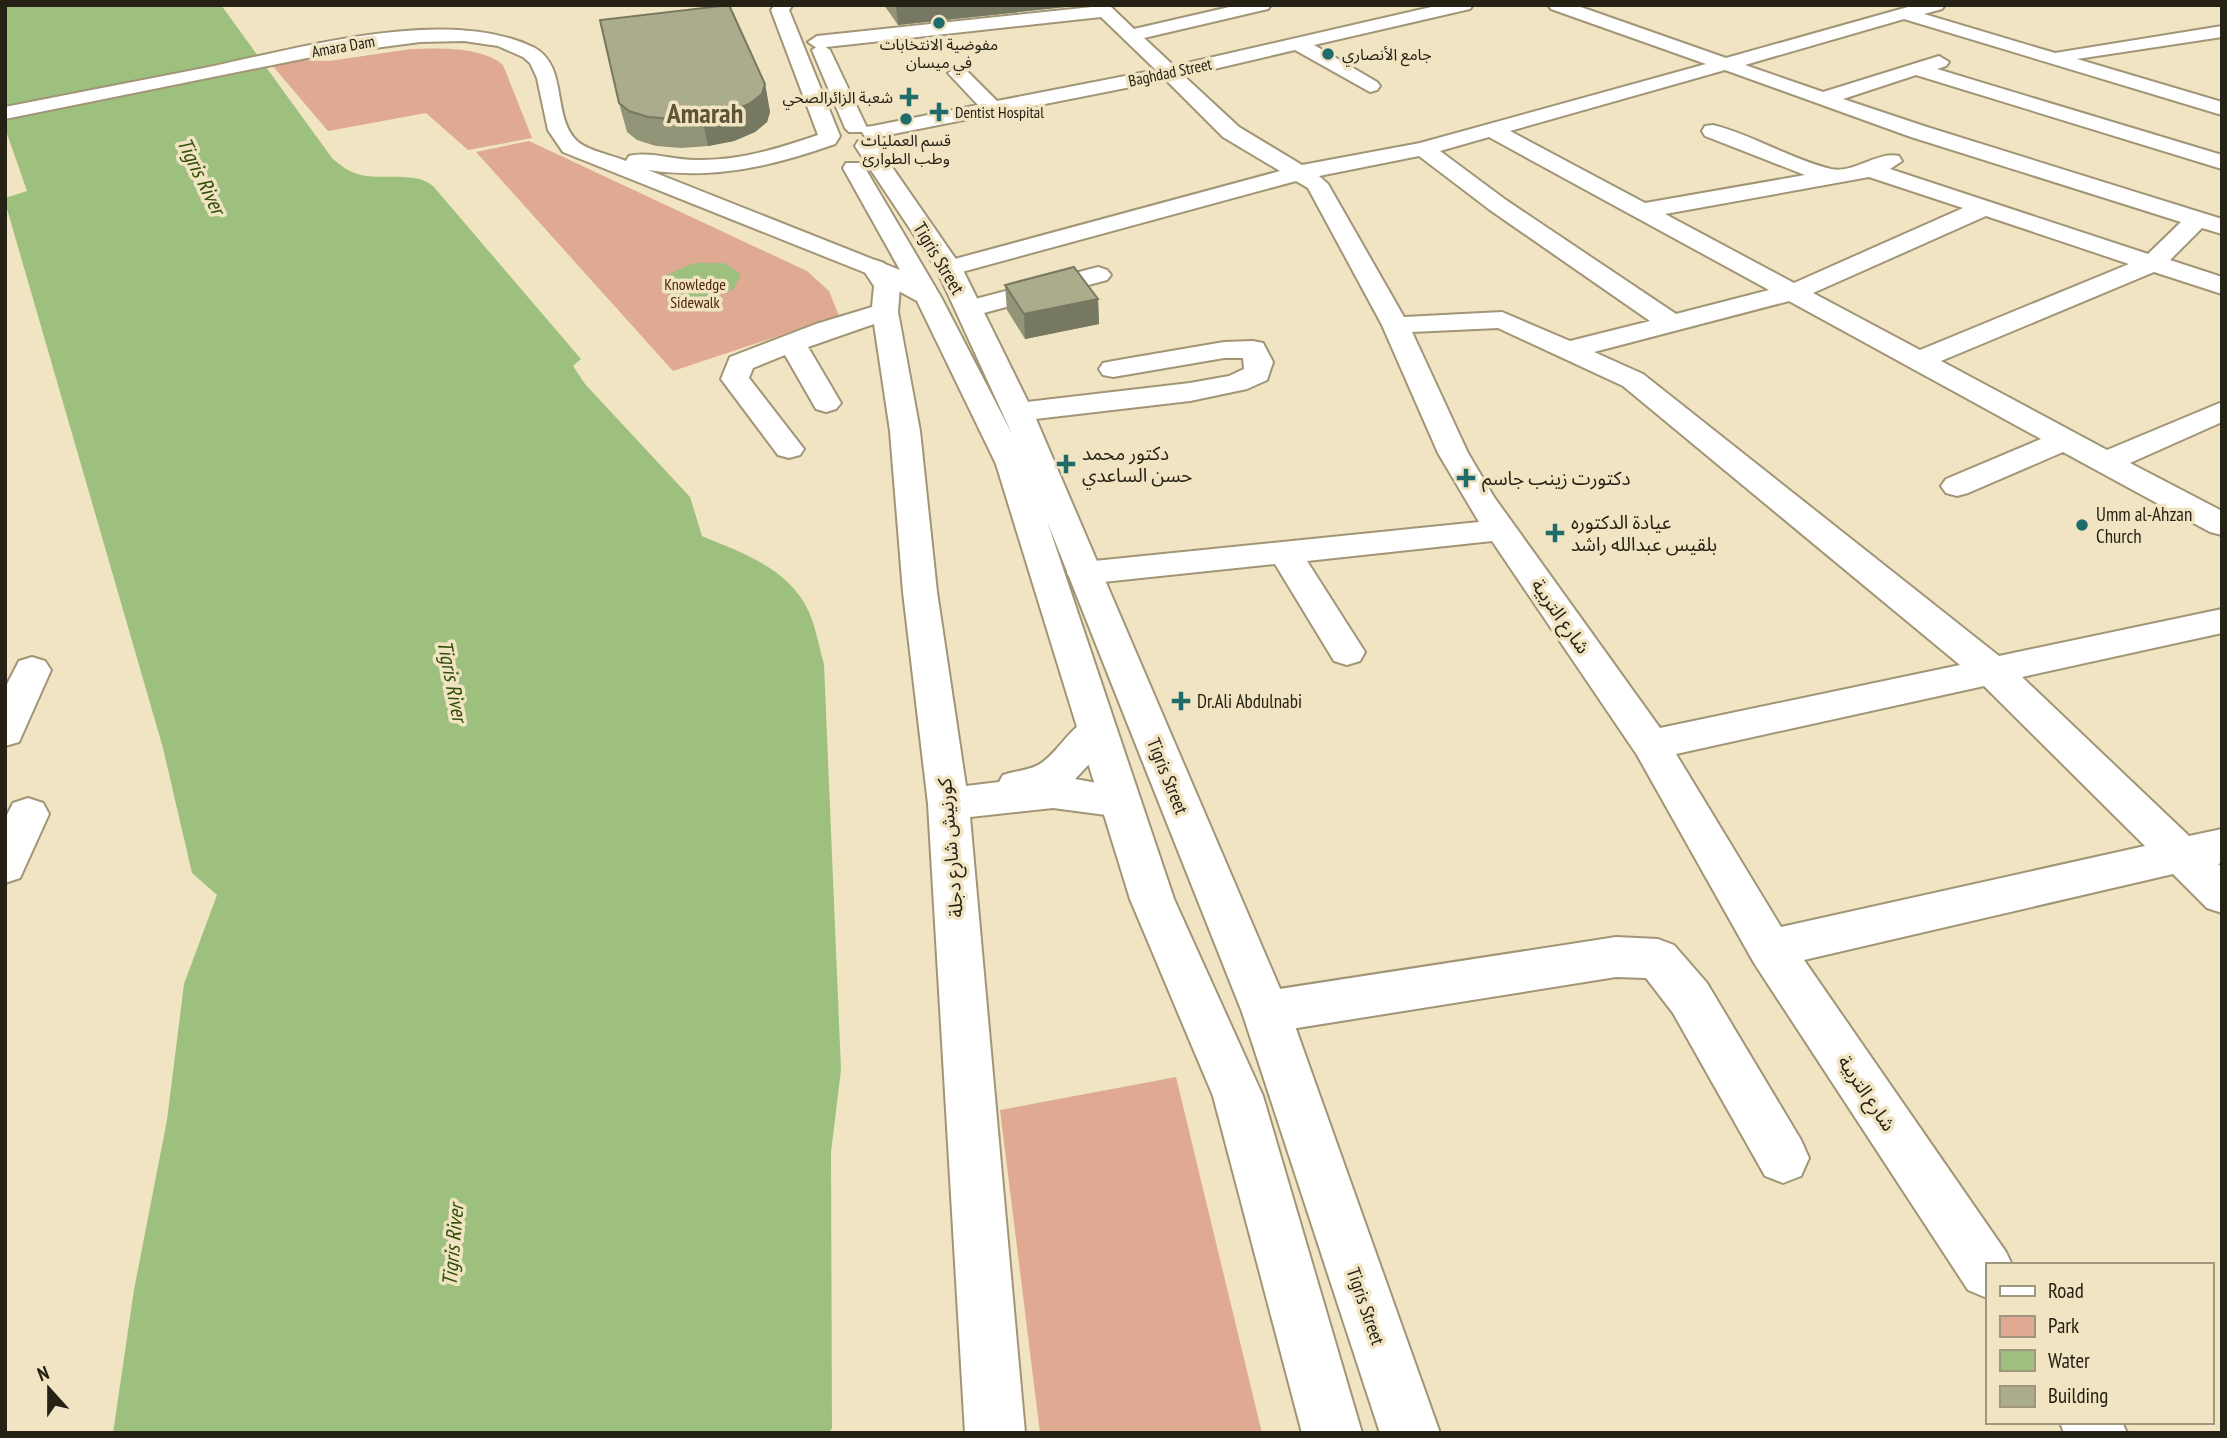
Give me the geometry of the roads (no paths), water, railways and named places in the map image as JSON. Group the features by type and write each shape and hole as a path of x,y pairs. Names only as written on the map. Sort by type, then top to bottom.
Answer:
{"street":[{"name":"Tigris Street","path":"784,5 780,10 819,114 847,139 939,282 1012,464 1152,899 1238,1096 1332,1433"},
{"path":"1131,35 1262,5"},
{"name":"Baghdad Street","path":"847,139 1171,73 1464,5"},
{"path":"1557,5 1943,139 2210,223"},
{"path":"1879,5 2222,109"},
{"path":"623,163 913,286 939,282 1298,173 1423,149 1936,5"},
{"path":"817,42 1102,8"},
{"name":"شارع التربية","path":"1102,8 1231,132 1317,184 1395,325 1453,453 1501,530 1651,745 1770,949 1986,1270"},
{"name":"Tigris Street","path":"807,20 817,42 847,139"},
{"path":"2049,58 2222,31"},
{"name":"Amara Dam","path":"5,112 377,40 449,36 489,38 527,50 537,59 545,73 560,132 572,147 623,163"},
{"path":"1824,98 2000,43"},
{"path":"1298,44 1370,86"},
{"path":"1916,69 2222,162"},
{"path":"958,73 992,108"},
{"path":"698,166 741,157 782,143 810,126 819,114"},
{"path":"1492,130 2222,526"},
{"path":"1713,131 1831,177"},
{"path":"623,163 654,171 740,170 799,161 847,139"},
{"path":"623,163 698,166 757,162 847,139"},
{"path":"1643,211 1870,170 1943,139"},
{"path":"1423,149 1498,205 1671,323"},
{"path":"1870,170 2222,286"},
{"path":"1567,350 1794,292 1982,209"},
{"path":"1920,360 2153,263 2210,223"},
{"name":"كورنيش شارع دجلة","path":"875,268 887,286 885,312 905,432 920,592 947,804 995,1428"},
{"path":"969,309 1098,275"},
{"name":"Tigris Street","path":"939,282 969,309 1018,412 1266,1012 1410,1433"},
{"path":"789,449 736,379 740,363 885,312"},
{"path":"1395,325 1502,320 1633,380 1991,670 2222,895"},
{"path":"792,343 826,402"},
{"path":"1018,412 1190,392 1237,383 1257,374 1259,362 1253,349 1224,350 1114,369"},
{"path":"2106,462 2222,411"},
{"path":"1957,486 2065,440"},
{"path":"1084,573 1501,530"},
{"path":"1285,552 1347,652"},
{"path":"1651,745 2222,621"},
{"path":"5,732 32,670"},
{"path":"947,804 1054,776 1098,730"},
{"path":"947,804 1054,792 1121,801"},
{"path":"5,866 17,817"},
{"path":"1770,949 2222,846"},
{"path":"1266,1012 1616,957 1658,959 1690,998 1783,1158"}],"water":[{"name":"Tigris River","path":"5,5 221,5 332,158 361,175 408,177 426,181 433,186 581,359 573,366 585,384 690,497 702,536 777,573 800,597 809,612 824,664 841,1070 831,1152 832,1428 829,1433 113,1433 134,1290 167,1120 184,984 217,895 192,873 163,748 5,202 5,198 27,191 5,128"},
{"path":"694,263 724,263 741,274 734,289 705,299 679,298 660,288 668,274"}],"place":[{"name":"مفوضية الانتخابات في ميسان","path":"939,23"},
{"name":"جامع الأنصاري","path":"1328,54"},
{"name":"شعبة الزائرالصحي","path":"909,97"},
{"name":"Dentist Hospital","path":"939,112"},
{"name":"قسم العمليات وطب الطوارئ","path":"906,119"},
{"name":"دكتور محمد حسن الساعدي","path":"1066,464"},
{"name":"دكتورت زينب جاسم","path":"1466,478"},
{"name":"Umm al-Ahzan Church","path":"2082,525"},
{"name":"عيادة الدكتوره بلقيس عبدالله راشد","path":"1555,533"},
{"name":"Dr.Ali Abdulnabi","path":"1181,701"}],"district":[{"name":"Amarah","path":"705,113"}],"park label":[{"name":"Knowledge Sidewalk","path":"695,293"}]}
